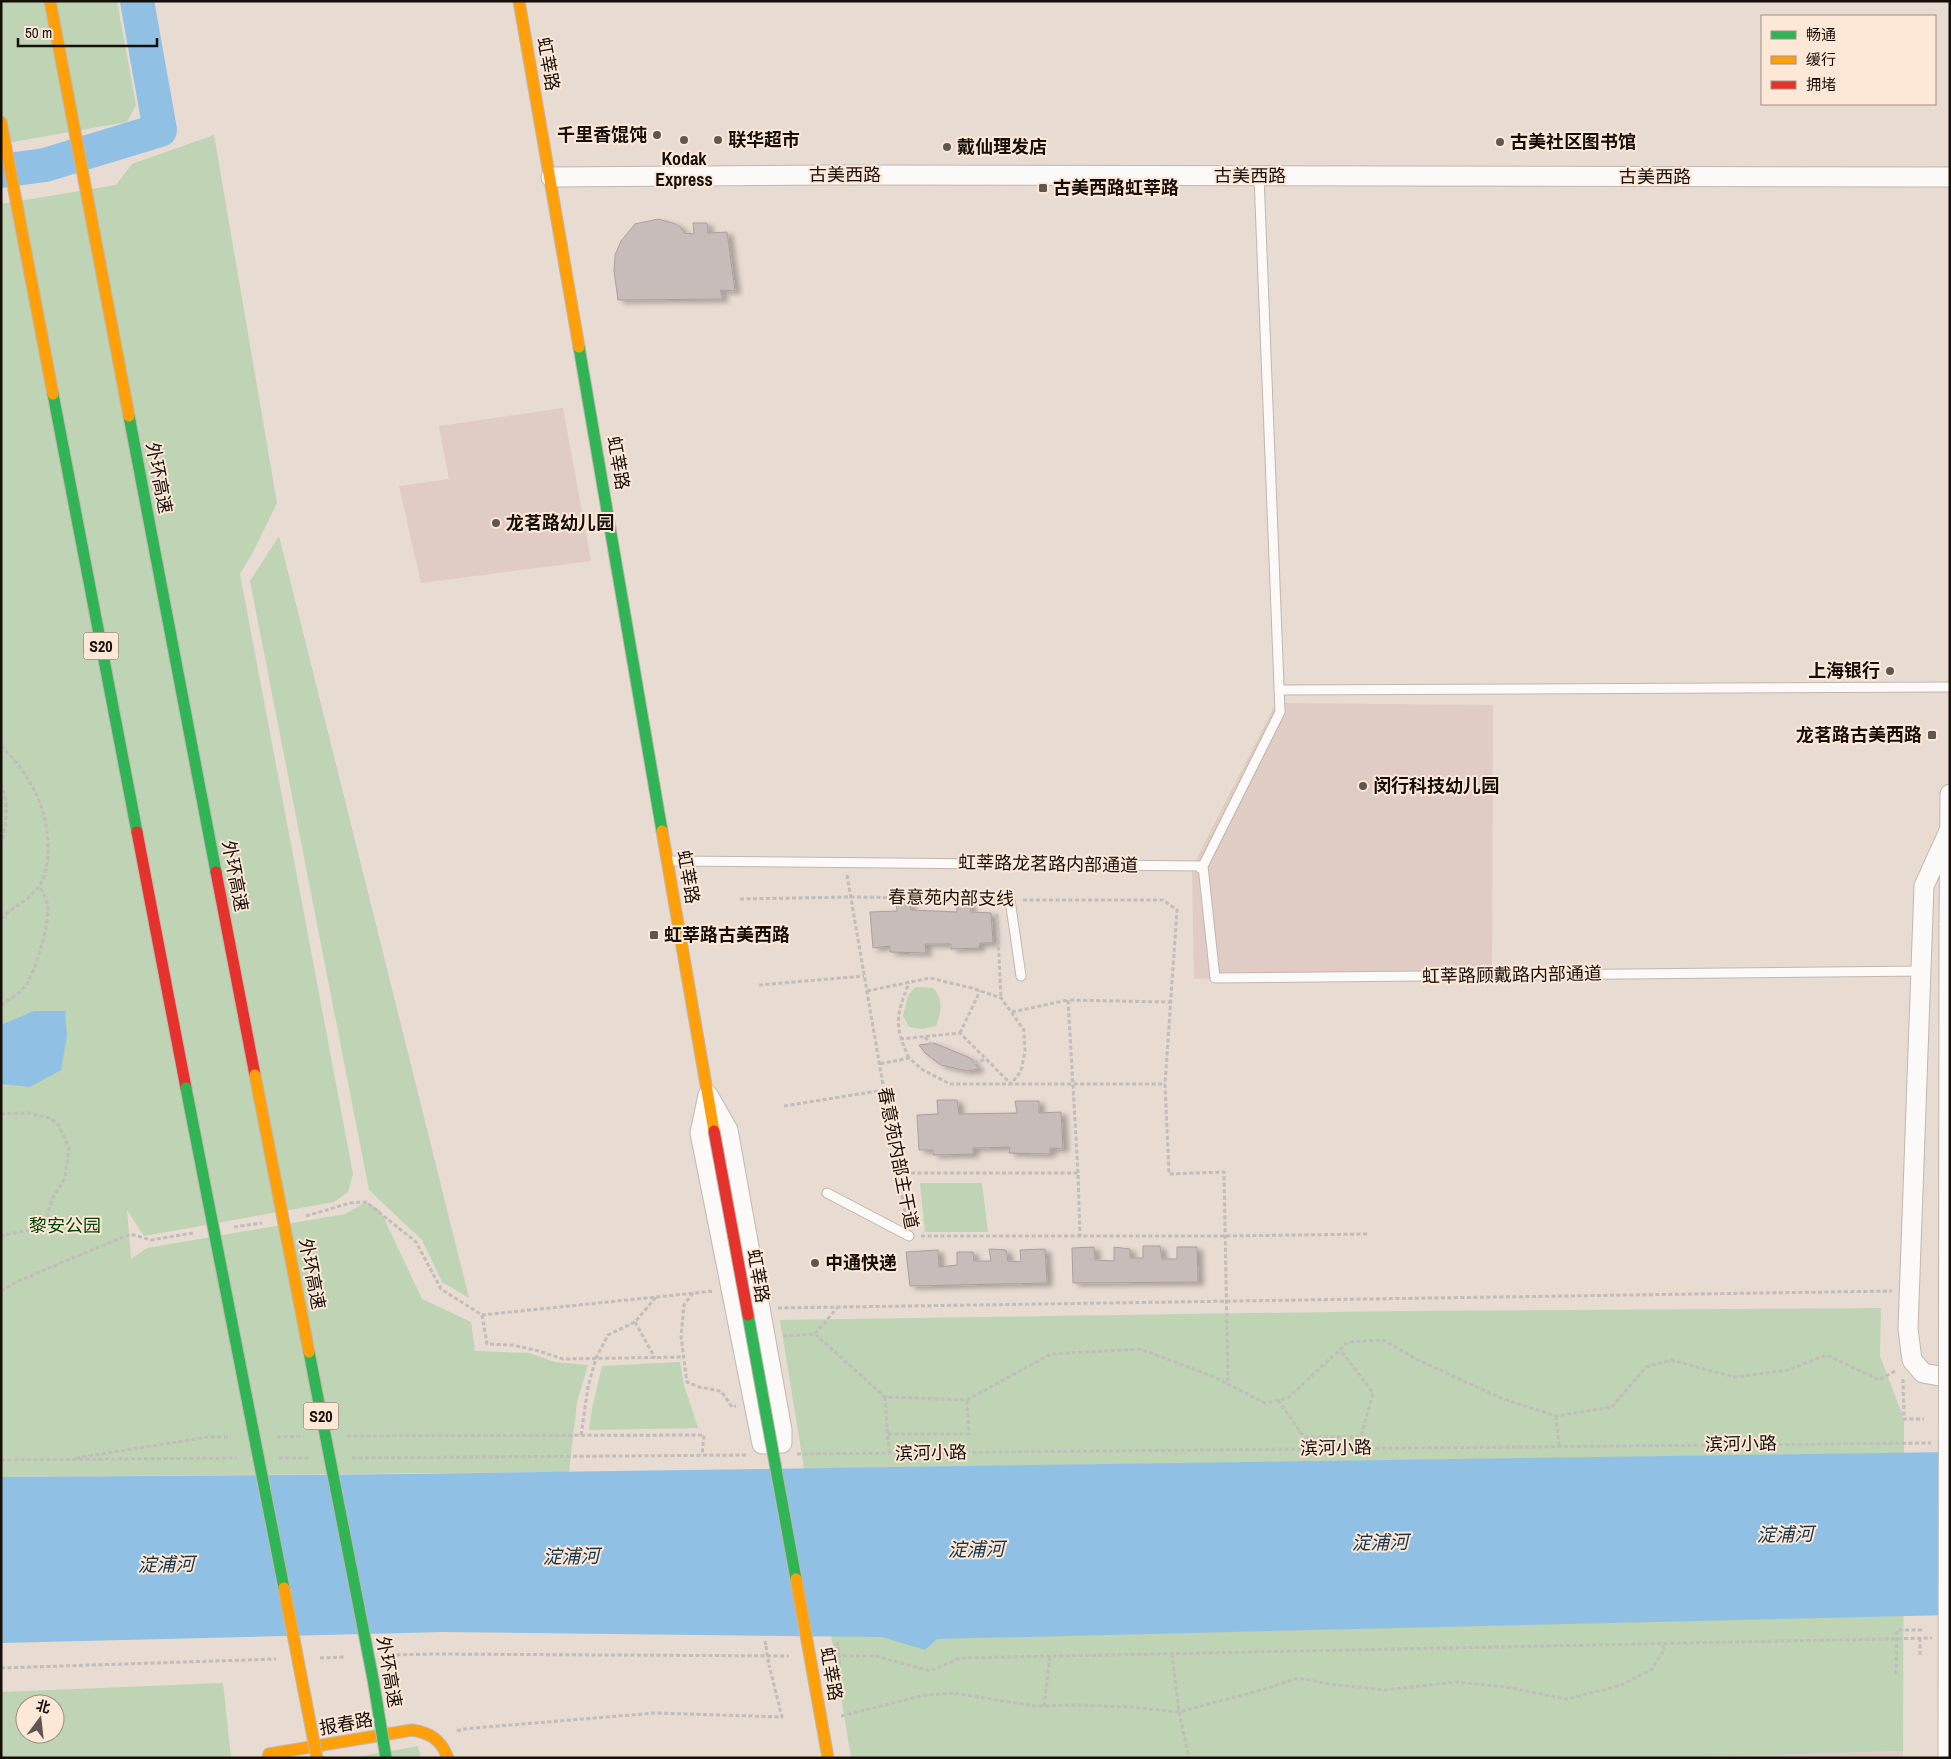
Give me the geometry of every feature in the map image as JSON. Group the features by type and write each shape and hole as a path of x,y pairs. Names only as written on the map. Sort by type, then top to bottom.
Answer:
{"main road":[{"name":"外环高速","path":"50,1 255,1075 373,1680 386,1758"},
{"name":"虹莘路","path":"519,1 551,177 714,1132 828,1758"},
{"name":"S20","path":"1,122 186,1088 317,1758"},
{"path":"373,1680 392,1758"},
{"path":"303,1690 310,1758"},
{"name":"报春路","path":"268,1758 269,1754 412,1730 426,1732 437,1738"},
{"path":"437,1738 445,1747 448,1758"}],"street":[{"name":"古美西路","path":"551,177 830,175 1950,177"},
{"path":"1948,1758 1950,794"},
{"path":"1950,831 1924,886 1907,1363 1923,1373 1950,1378"},
{"path":"708,1095 728,1130 782,1430 782,1443 762,1444 700,1133 708,1095"}],"lane":[{"path":"1192,872 1203,866 1280,712 1259,176"},
{"path":"1279,690 1950,687"},
{"name":"虹莘路龙茗路内部通道","path":"668,860 1203,866"},
{"name":"虹莘路顾戴路内部通道","path":"1203,866 1215,978 1921,971"},
{"path":"1010,900 1021,976"},
{"path":"827,1194 909,1236"}],"path":[{"path":"1,746 16,761 30,780 41,804 48,834 48,864 39,886 1,919"},
{"path":"1,784 7,803 7,819 1,844"},
{"name":"春意苑内部主干道","path":"844,862 909,1236 1080,1237 1369,1234"},
{"path":"1,1004 10,1000 26,985 36,961 48,920 48,905 39,886"},
{"name":"春意苑内部支线","path":"740,899 850,897 1163,900 1177,910 1170,1002"},
{"path":"996,909 1001,998"},
{"path":"759,985 864,976"},
{"path":"867,991 930,978 1001,998 1024,1030 1025,1051 1021,1071 1011,1084"},
{"path":"909,983 900,1004 898,1018 900,1039 909,1058 923,1070 950,1084 1165,1084"},
{"path":"960,1032 980,991"},
{"path":"1068,1000 1080,1237"},
{"path":"1012,1012 1068,1000 1170,1002 1165,1084 1169,1174 1224,1172 1228,1384"},
{"path":"900,1039 960,1032"},
{"path":"960,1032 1011,1084"},
{"path":"925,1036 937,1052 952,1060 973,1063 986,1059"},
{"path":"879,1064 909,1058"},
{"path":"784,1106 884,1090"},
{"path":"1,1114 28,1113 50,1118 58,1124 69,1148 65,1178 52,1199 46,1220 33,1229 1,1236"},
{"path":"898,1174 1078,1173"},
{"path":"299,1217 350,1203 366,1202 416,1242 440,1289 482,1315 730,1289"},
{"path":"230,1228 270,1221"},
{"path":"1,1290 130,1234 152,1240 201,1232"},
{"path":"760,1308 1909,1291"},
{"path":"694,1292 684,1305 681,1337 688,1382 699,1387 721,1391 732,1407"},
{"path":"580,1435 588,1387 596,1358 608,1335 635,1322 657,1296"},
{"path":"815,1334 837,1307"},
{"path":"482,1315 487,1344 512,1345 563,1359 684,1357"},
{"path":"635,1322 655,1358"},
{"path":"765,1337 815,1334 885,1397 967,1400 1051,1354 1140,1349 1212,1376 1265,1403 1288,1398 1348,1342 1383,1340 1418,1360 1503,1399 1556,1416 1612,1407 1646,1367 1671,1360 1734,1377 1788,1370 1827,1355 1880,1380 1907,1363"},
{"path":"1278,1400 1304,1437 1361,1437 1373,1394 1340,1348"},
{"path":"1907,1363 1904,1419 1924,1419"},
{"path":"885,1397 890,1453"},
{"path":"888,1434 969,1434 967,1400"},
{"path":"1556,1416 1559,1446"},
{"path":"345,1436 704,1434 702,1455"},
{"path":"276,1436 306,1436"},
{"path":"66,1460 208,1437 237,1437"},
{"name":"滨河小路","path":"791,1454 1932,1443"},
{"path":"344,1458 751,1455"},
{"path":"1,1460 245,1458"},
{"path":"275,1458 315,1458"},
{"path":"1896,1674 1897,1630 1924,1630"},
{"path":"1920,1638 1920,1656"},
{"path":"824,1656 876,1656 930,1671 960,1658 1935,1638"},
{"path":"437,1738 463,1730 655,1713 782,1717 765,1641"},
{"path":"841,1716 925,1695 954,1693 1034,1706 1130,1707 1179,1712 1298,1678 1330,1684 1385,1690 1456,1682 1506,1687 1566,1699 1619,1686 1651,1670 1664,1650 1662,1643"},
{"path":"837,1644 840,1666"},
{"path":"384,1656 443,1654 790,1656"},
{"path":"1172,1654 1179,1712 1189,1758"},
{"path":"315,1658 354,1656"},
{"path":"1044,1706 1050,1656"},
{"path":"1,1668 286,1659"}],"shaded area":[{"name":"龙茗路幼儿园","path":"563,408 591,561 421,583 399,486 449,479 439,426"},
{"name":"闵行科技幼儿园","path":"1276,703 1493,705 1492,970 1194,979 1192,868"},
{"path":"1903,1751 1903,1758 1668,1758"}],"green space":[{"path":"1,1 117,1 136,105 127,122 1,144"},
{"name":"黎安公园","path":"214,135 277,503 240,574 353,1174 348,1192 334,1202 144,1236 127,1210 131,1259 147,1248 345,1214 366,1202 380,1210 422,1299 471,1322 475,1351 529,1353 555,1362 588,1365 577,1402 569,1472 1,1477 1,204 116,185 132,164"},
{"path":"279,536 469,1298 442,1282 422,1240 369,1190 250,581"},
{"path":"916,987 933,988 939,997 940,1011 936,1026 922,1029 909,1027 903,1016 908,995"},
{"path":"920,1183 982,1183 988,1232 925,1232"},
{"path":"1881,1308 1880,1356 1904,1419 1903,1751 1668,1758 851,1758 780,1320 1401,1311"},
{"path":"680,1362 684,1385 698,1428 589,1430 602,1366"},
{"path":"223,1683 231,1758 1,1758 1,1692"},
{"path":"418,1746 421,1758 352,1758"}],"water":[{"path":"34,1011 65,1011 67,1035 61,1070 30,1087 1,1084 1,1025"},
{"name":"淀浦河","path":"1950,1452 1950,1615 937,1639 925,1650 882,1637 444,1632 1,1643 1,1477 411,1474"}],"building":[{"path":"658,219 676,224 684,233 694,234 693,223 707,223 708,233 727,232 735,291 720,290 723,299 618,300 614,271 615,255 621,241 635,224"},
{"path":"896,902 910,902 911,910 957,912 956,902 970,902 971,912 991,913 993,943 980,943 979,948 951,949 951,944 925,944 926,953 890,952 890,946 873,948 870,912 897,911"},
{"path":"934,1043 970,1058 979,1069 967,1071 941,1065 925,1053 919,1045"},
{"path":"937,1100 957,1100 959,1114 1017,1113 1015,1101 1039,1101 1039,1113 1061,1112 1063,1149 1050,1148 1050,1154 1009,1153 1010,1147 973,1148 973,1154 933,1155 933,1150 919,1150 917,1115 938,1114"},
{"path":"1143,1246 1160,1246 1162,1259 1177,1259 1177,1247 1197,1247 1198,1282 1073,1283 1072,1248 1094,1247 1095,1260 1114,1261 1114,1247 1130,1249 1130,1258 1143,1258"},
{"path":"989,1249 1006,1250 1008,1261 1021,1262 1020,1250 1045,1249 1047,1283 910,1286 906,1252 938,1250 939,1267 957,1265 957,1252 973,1252 974,1261 991,1261"}],"waterway":[{"path":"1,171 45,165 160,130 137,1"}],"traffic: fast":[{"path":"579,347 662,831"},
{"path":"53,394 137,832"},
{"path":"129,416 216,872"},
{"path":"186,1088 284,1588"},
{"path":"748,1315 796,1579"},
{"path":"309,1352 373,1679 386,1758"}],"traffic: slow":[{"path":"50,1 129,416"},
{"path":"519,1 579,347"},
{"path":"1,122 53,394"},
{"path":"662,831 714,1131"},
{"path":"255,1075 309,1352"},
{"path":"796,1579 828,1758"},
{"path":"284,1588 317,1758"},
{"path":"268,1758 269,1754 412,1730 425,1733 434,1738 442,1746 448,1758"}],"traffic: jam":[{"path":"137,832 186,1088"},
{"path":"216,872 255,1075"},
{"path":"714,1131 748,1315"}],"place":[{"name":"千里香馄饨","path":"657,135"},
{"name":"Kodak Express","path":"684,140"},
{"name":"联华超市","path":"718,140"},
{"name":"古美社区图书馆","path":"1500,142"},
{"name":"戴仙理发店","path":"947,147"},
{"name":"古美西路虹莘路","path":"1043,188"},
{"name":"龙茗路幼儿园","path":"496,523"},
{"name":"上海银行","path":"1890,671"},
{"name":"龙茗路古美西路","path":"1932,735"},
{"name":"闵行科技幼儿园","path":"1363,786"},
{"name":"虹莘路古美西路","path":"654,935"},
{"name":"中通快递","path":"815,1263"}]}
